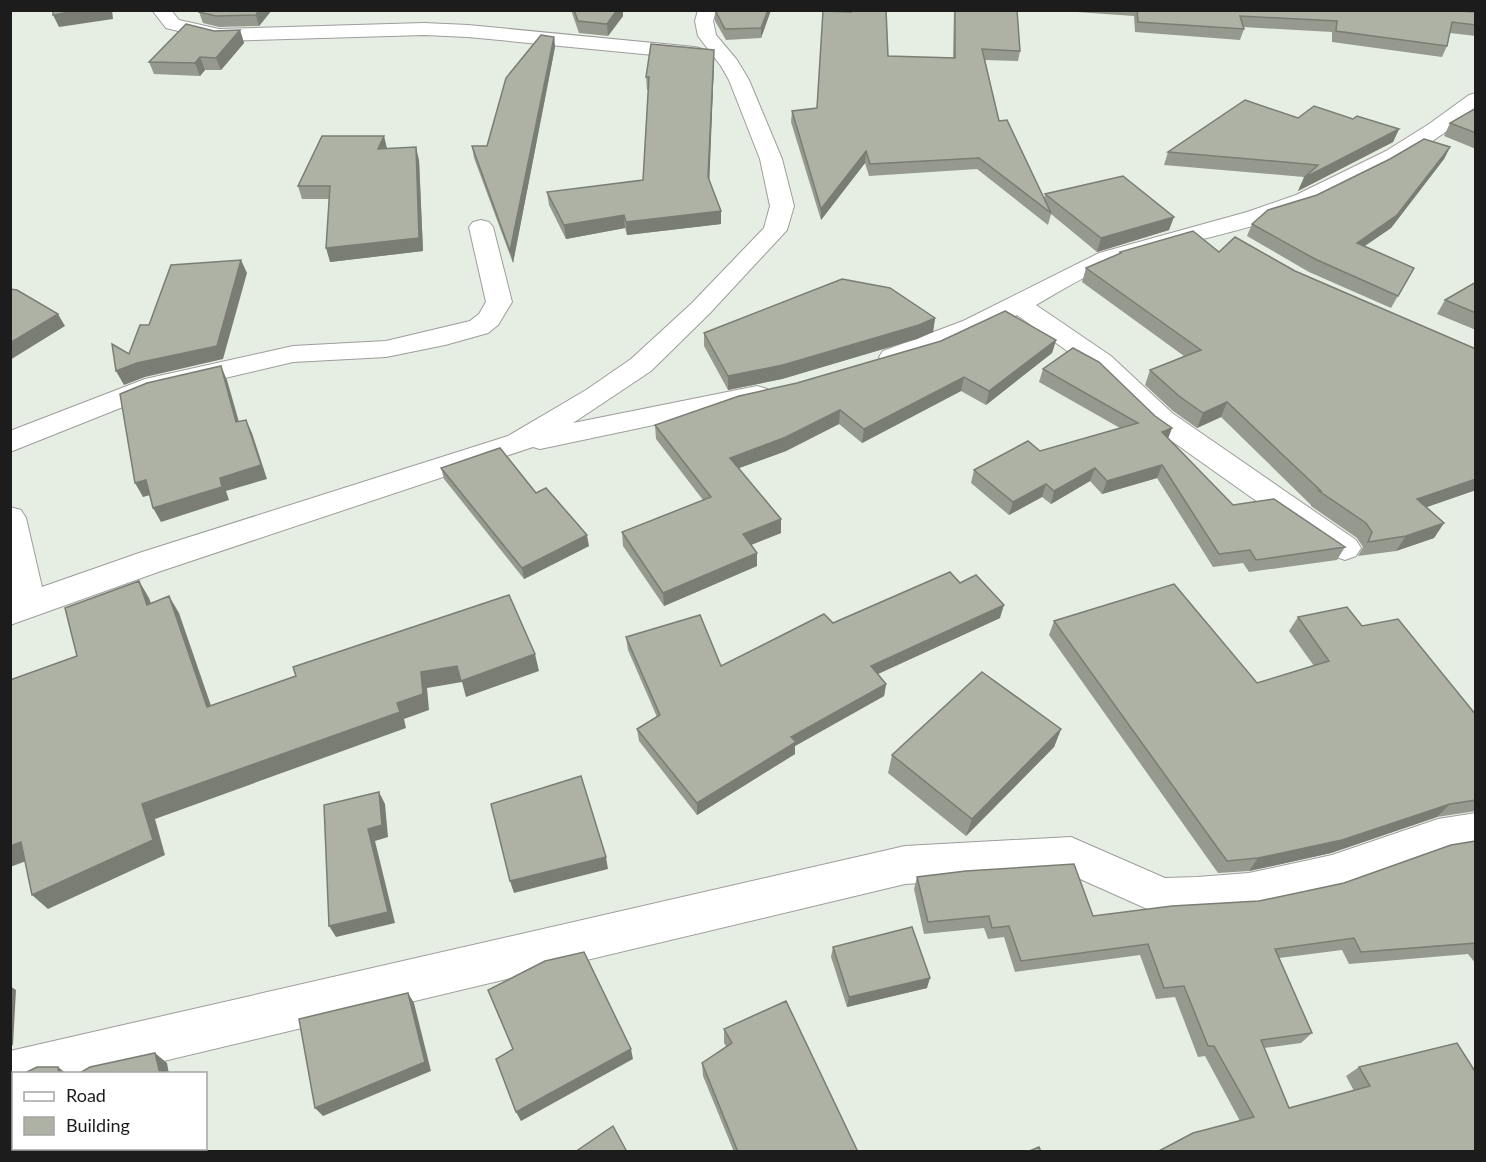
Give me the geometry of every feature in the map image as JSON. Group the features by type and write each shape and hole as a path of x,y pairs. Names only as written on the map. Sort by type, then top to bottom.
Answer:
{"street":[{"path":"161,10 173,24 219,35 435,30 721,55"},
{"path":"518,443 642,365 701,308 775,230 782,206 771,159 739,80 730,64 707,36 704,21 707,10"},
{"path":"865,366 928,347 1018,304 1066,276 1107,259 1302,200 1344,180 1444,125 1476,99"},
{"path":"10,442 145,388 293,354 386,349 445,337 479,327 489,319 499,302 481,227"},
{"path":"1212,229 1241,246"},
{"path":"1018,304 1101,362 1162,420 1345,548"},
{"path":"10,518 20,609 150,562 518,443 786,389"},
{"path":"19,1072 700,915 905,865 1071,855 1163,897 1197,896 1249,892 1332,874 1438,837 1476,831"}],"building":[{"path":"53,10 81,10 53,15"},
{"path":"200,10 259,10 256,15 216,16 199,12"},
{"path":"574,10 617,10 607,24 578,21"},
{"path":"715,10 768,10 761,28 725,29"},
{"path":"851,10 886,10 888,56 955,58 955,10 1017,10 1020,51 982,49 999,121 1007,120 1051,213 979,158 870,164 866,151 821,209 792,111 817,108 823,11 851,12"},
{"path":"1137,10 1441,10 1476,12 1476,25 1452,22 1447,46 1336,31 1337,21 1240,16 1244,29 1138,22"},
{"path":"186,24 214,31 240,30 216,58 200,57 195,63 149,62"},
{"path":"541,35 554,37 510,251 472,146 487,146 506,78"},
{"path":"651,44 714,50 708,177 721,211 626,222 624,215 564,225 547,192 643,180 649,77 646,77"},
{"path":"1245,100 1298,118 1314,106 1353,119 1357,116 1399,129 1304,178 1318,165 1168,152"},
{"path":"1476,108 1476,133 1450,123"},
{"path":"322,136 384,136 378,149 416,147 419,238 326,248 330,186 298,186"},
{"path":"1424,139 1450,147 1397,215 1357,243 1414,268 1398,296 1315,259 1252,224 1268,210 1317,195 1390,159"},
{"path":"1123,176 1174,217 1101,238 1045,194"},
{"path":"1193,231 1219,252 1235,237 1295,271 1476,349 1476,479 1417,499 1444,523 1406,536 1368,542 1372,532 1366,523 1319,491 1321,491 1227,402 1203,413 1179,396 1150,370 1201,350 1086,268 1120,252"},
{"path":"241,260 217,346 137,363 116,371 112,344 129,354 140,325 149,325 171,265"},
{"path":"842,279 890,288 935,318 919,325 783,365 728,376 704,333"},
{"path":"1476,282 1476,313 1445,300"},
{"path":"10,289 17,290 58,314 10,343"},
{"path":"1005,311 1056,340 989,391 964,377 864,429 840,410 786,437 730,458 781,519 743,534 757,553 663,593 622,532 711,497 655,425 739,396 797,383 941,341"},
{"path":"1073,348 1099,362 1155,416 1172,428 1162,432 1233,505 1274,499 1345,547 1256,560 1250,550 1219,554 1162,465 1107,481 1095,468 1054,491 1046,484 1013,502 974,470 1028,441 1040,451 1138,423 1043,369"},
{"path":"221,366 236,422 246,420 261,465 220,478 222,487 153,508 146,480 135,483 120,394 147,383"},
{"path":"500,448 536,493 546,488 587,535 522,568 441,468"},
{"path":"950,572 960,583 976,575 1004,605 871,666 886,684 791,737 796,742 697,803 637,729 660,715 626,637 700,615 721,666 824,614 833,623"},
{"path":"139,581 147,605 169,596 207,707 296,676 293,667 509,595 535,654 461,681 457,666 421,672 423,694 397,703 400,712 142,804 153,840 32,895 21,842 10,846 10,680 77,656 65,608"},
{"path":"1174,584 1257,683 1329,661 1298,617 1347,607 1362,626 1398,619 1476,715 1476,800 1450,804 1342,840 1258,858 1227,861 1054,621"},
{"path":"982,672 1061,729 972,819 892,755"},
{"path":"581,776 606,857 510,881 491,804"},
{"path":"379,792 382,825 368,829 388,912 329,926 324,805"},
{"path":"1476,841 1476,943 1361,952 1354,938 1275,949 1312,1033 1261,1040 1289,1108 1370,1086 1359,1067 1457,1043 1476,1073 1476,1152 1157,1152 1193,1133 1254,1117 1214,1046 1208,1046 1184,986 1164,988 1148,944 1021,961 1009,926 992,928 989,916 928,922 917,877 966,871 1074,864 1093,916 1172,906 1259,901 1344,883 1451,845"},
{"path":"912,927 930,978 849,997 833,947"},
{"path":"584,952 631,1049 516,1112 496,1059 513,1049 488,990 545,961"},
{"path":"408,993 425,1062 315,1108 299,1019"},
{"path":"786,1001 858,1152 738,1152 702,1063 732,1043 724,1029"},
{"path":"155,1053 160,1072 81,1072 90,1067"},
{"path":"37,1067 58,1067 59,1072 27,1072"},
{"path":"12,1079 12,1099 10,1088"},
{"path":"613,1126 627,1152 575,1152"},
{"path":"12,1130 12,1150 177,1150 178,1152 10,1152 10,1131"},
{"path":"1039,1147 1041,1152 1027,1152"}]}
